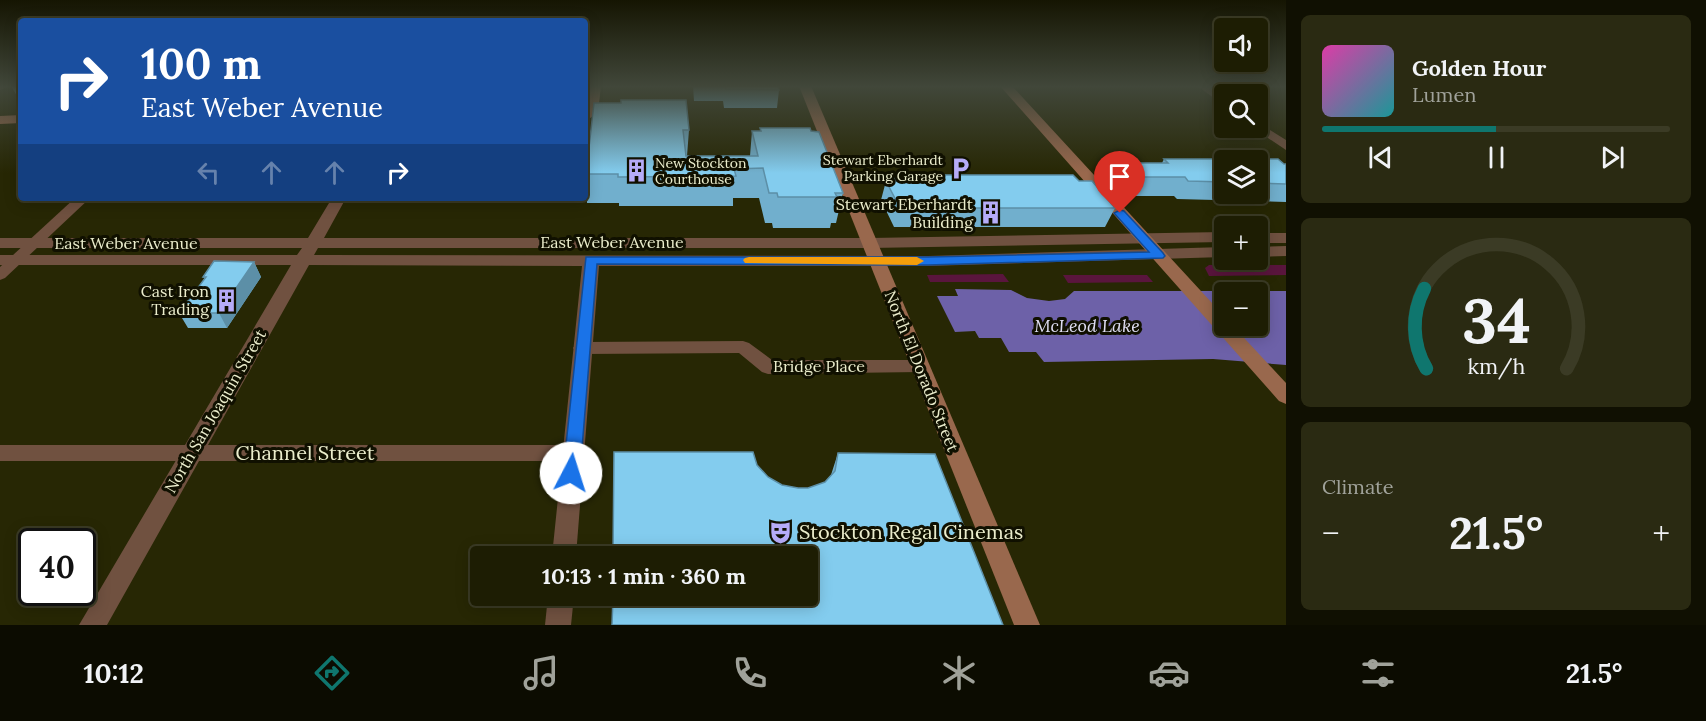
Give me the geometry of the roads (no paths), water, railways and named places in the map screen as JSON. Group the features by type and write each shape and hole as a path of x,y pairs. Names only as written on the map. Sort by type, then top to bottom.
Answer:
{"main road":[{"name":"North El Dorado Street","path":"816,115 1027,625"},
{"path":"1033,115 1286,396"},
{"path":"0,120 18,120"}],"street":[{"path":"1268,133 1286,146"},
{"path":"0,275 8,260 35,243 81,201"},
{"name":"North San Joaquin Street","path":"92,625 337,201"},
{"name":"East Weber Avenue","path":"0,243 591,260 874,252 1141,237 1214,237"},
{"path":"1268,238 1286,238"},
{"name":"East Weber Avenue","path":"8,260 308,251 874,252 1159,256 1214,253"},
{"path":"1268,252 1286,251"},
{"path":"565,546 591,260"},
{"name":"Bridge Place","path":"582,348 743,347 768,367 920,366"},
{"name":"Channel Street","path":"0,453 573,453"},
{"path":"558,625 560,606"}],"water":[{"name":"McLeod Lake","path":"955,289 1011,290 1027,298 1049,301 1065,299 1074,291 1214,291 1214,336 1268,336 1268,291 1286,291 1286,365 1213,359 1044,362 1036,352 1009,352 1001,338 979,338 975,331 955,332 937,296 958,296"}],"place":[{"name":"Stewart Eberhardt Parking Garage","path":"961,168"},
{"name":"New Stockton Courthouse","path":"637,171"},
{"name":"Stewart Eberhardt Building","path":"991,213"},
{"name":"Cast Iron Trading","path":"227,300"},
{"name":"Stockton Regal Cinemas","path":"781,532"}]}
